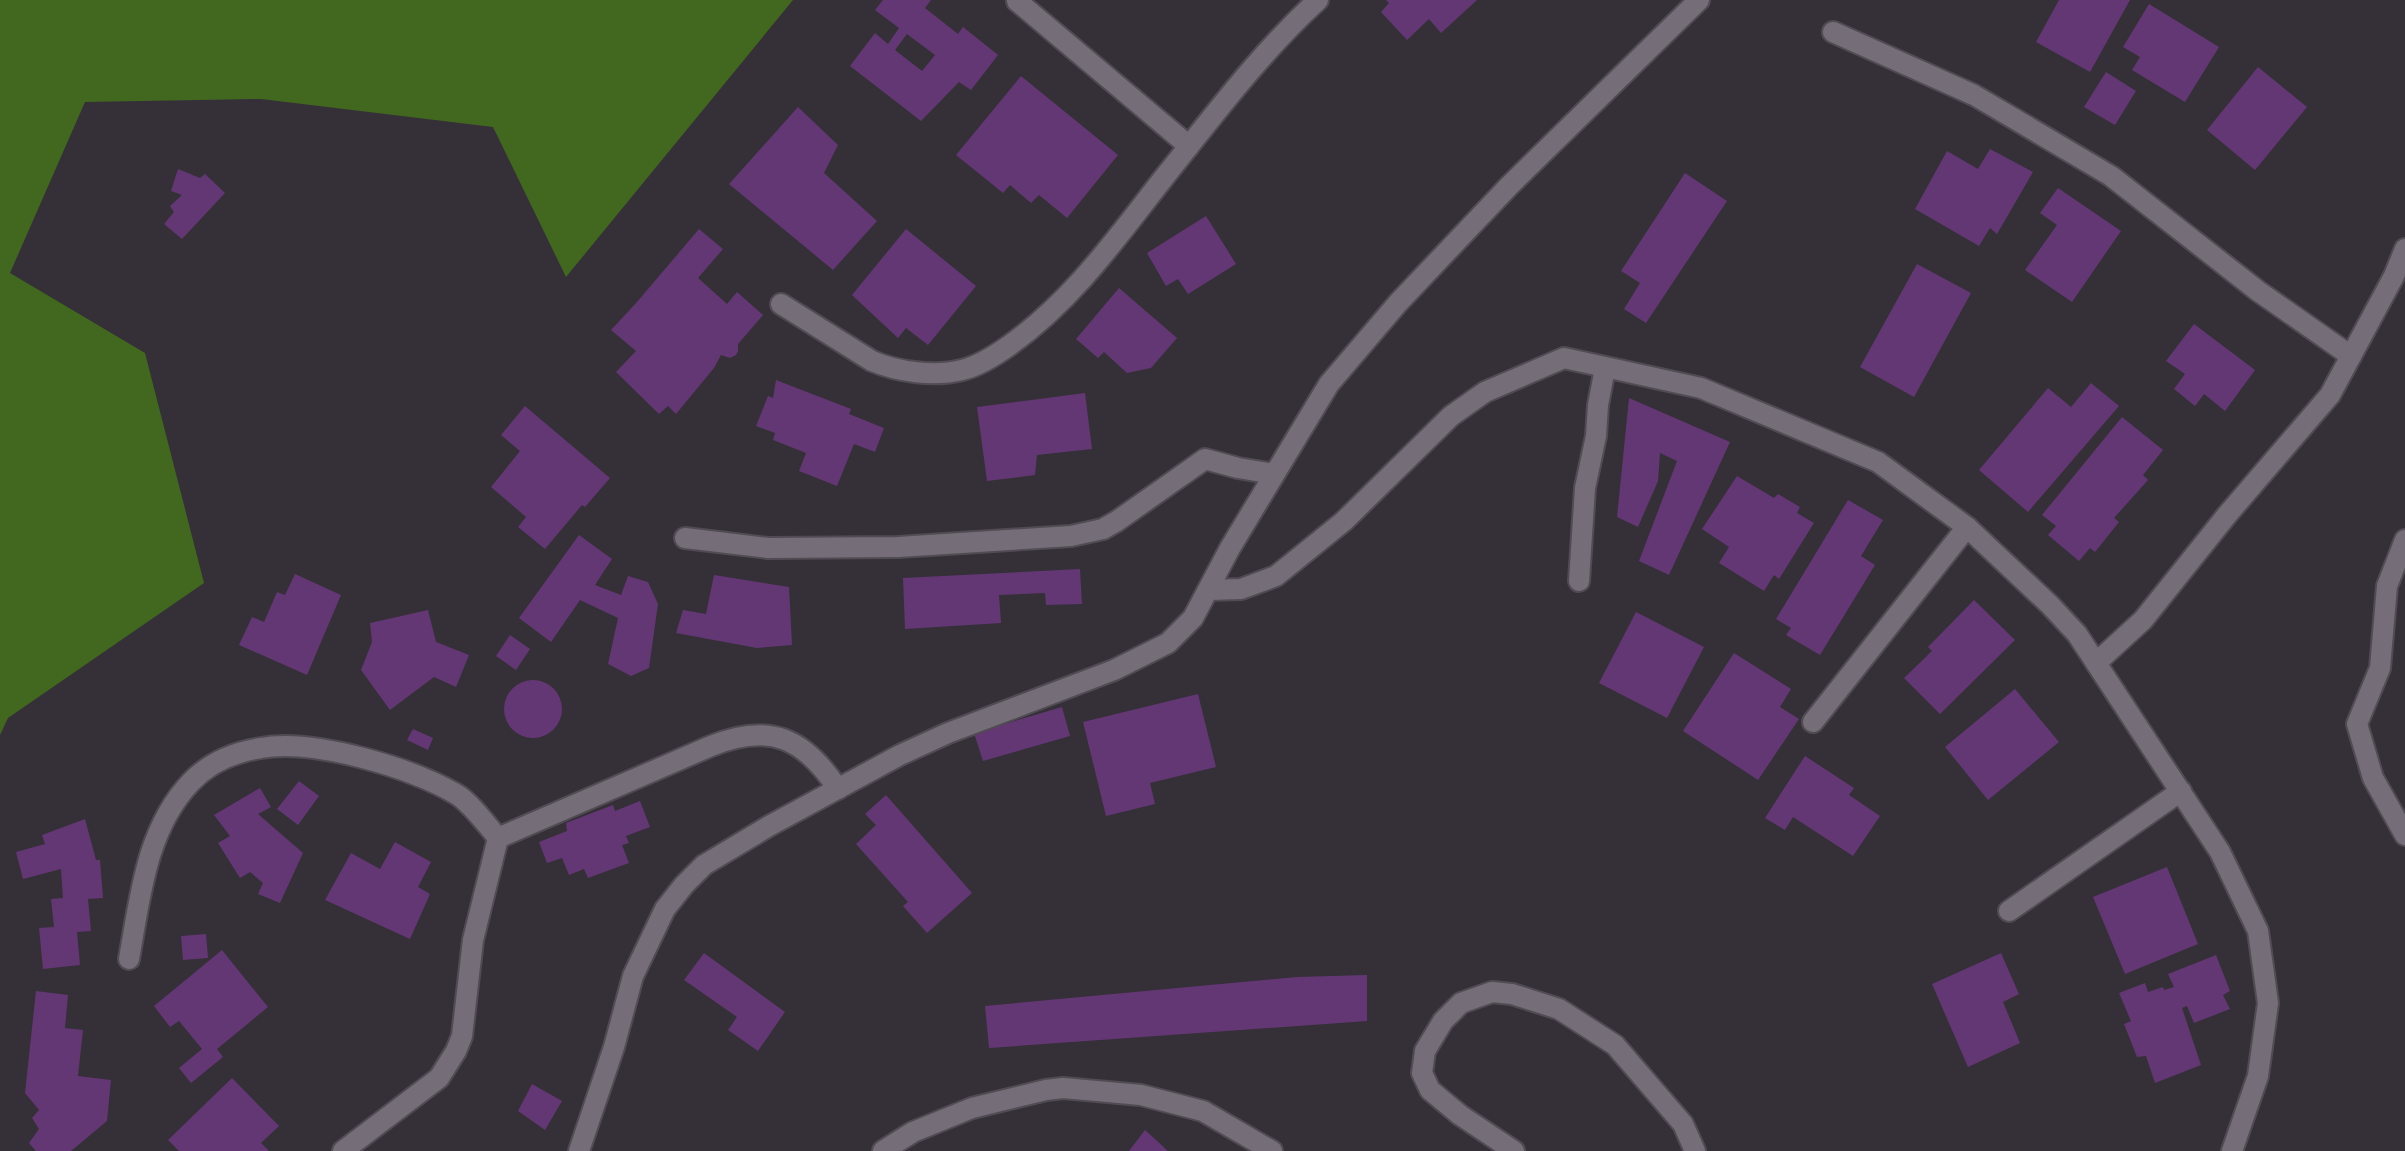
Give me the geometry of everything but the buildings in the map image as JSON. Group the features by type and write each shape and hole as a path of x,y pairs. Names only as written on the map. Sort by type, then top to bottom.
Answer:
{"street":[{"path":"781,304 885,367 916,372 963,370 1003,350 1030,331 1088,276 1189,146 1291,25 1318,0"},
{"path":"579,1151 614,1047 633,976 665,909 684,885 704,865 900,755 948,733 1114,670 1168,643 1193,618 1329,384 1398,303 1509,186 1699,0"},
{"path":"1017,1 1189,146"},
{"path":"1833,32 1974,95 2111,176 2258,291 2351,356"},
{"path":"2096,663 2143,620 2227,515 2330,395 2394,276 2405,249"},
{"path":"1208,590 1241,589 1276,576 1344,521 1451,416 1485,392 1564,358 1701,388 1878,462 1967,527 2077,634 2220,852 2258,931 2268,1003 2258,1076 2232,1151"},
{"path":"1579,581 1585,488 1605,368"},
{"path":"685,538 768,548 883,547 1071,536 1103,529 1117,521 1205,459 1274,474"},
{"path":"1813,722 1967,527"},
{"path":"2405,540 2387,586 2380,668 2357,724 2373,778 2405,835"},
{"path":"498,838 711,746 742,737 789,739 824,768 838,789"},
{"path":"129,959 146,866 163,823 191,782 221,760 239,753 263,747 287,746 337,752 402,770 459,795 498,838"},
{"path":"2009,911 2181,791"},
{"path":"343,1151 439,1078 456,1051 462,1036 473,940 498,838"},
{"path":"1514,1151 1460,1115 1430,1090 1422,1073 1425,1051 1436,1031 1461,1003 1492,992 1512,994 1559,1009 1615,1045 1683,1124 1695,1151"},
{"path":"883,1151 913,1132 972,1108 1063,1088 1126,1093 1187,1106 1203,1111 1272,1151"}],"green space":[{"path":"0,0 793,0 566,277 493,127 261,99 85,102 10,273 145,353 204,583 8,718 0,735"}]}
